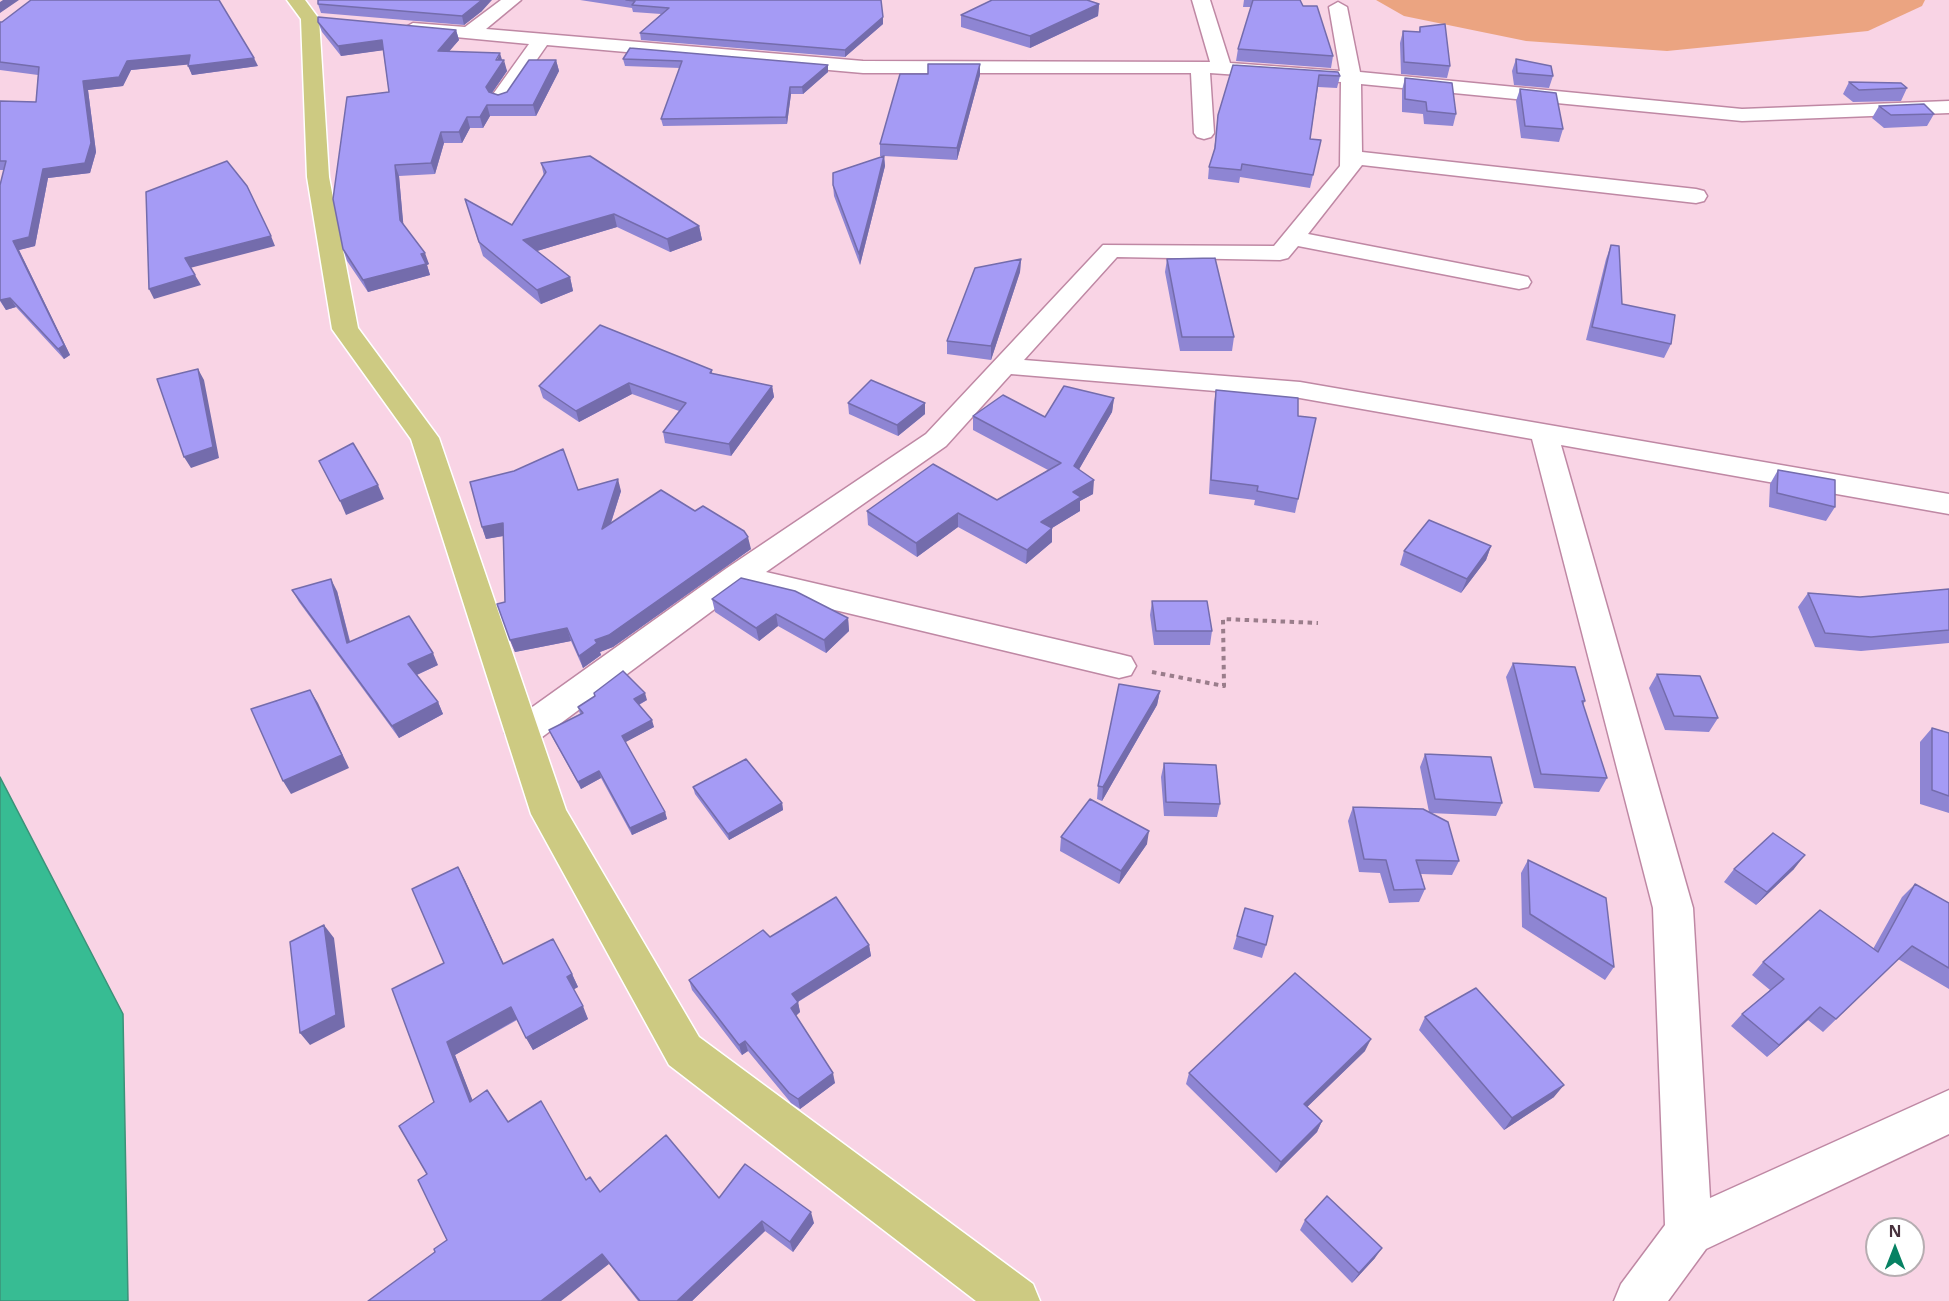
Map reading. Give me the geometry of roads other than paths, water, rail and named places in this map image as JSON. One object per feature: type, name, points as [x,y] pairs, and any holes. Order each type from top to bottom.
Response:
[{"type":"main road","points":[[313,14],[318,177],[345,329],[425,438],[549,814],[684,1051],[1016,1301]]},
{"type":"street","points":[[469,33],[512,0]]},
{"type":"street","points":[[1201,0],[1222,69]]},
{"type":"street","points":[[522,733],[738,576],[936,440],[1111,250],[1280,253],[1351,167],[1351,77],[1338,7]]},
{"type":"street","points":[[390,26],[863,67],[1200,67],[1351,77],[1742,115],[1949,107]]},
{"type":"street","points":[[501,97],[543,39]]},
{"type":"street","points":[[1200,67],[1204,133]]},
{"type":"street","points":[[1351,157],[1696,196]]},
{"type":"street","points":[[1293,238],[1519,282]]},
{"type":"street","points":[[1005,366],[1300,390],[1949,504]]},
{"type":"street","points":[[1544,433],[1673,908],[1689,1232]]},
{"type":"street","points":[[738,576],[1119,666]]},
{"type":"street","points":[[1638,1301],[1689,1232],[1949,1111]]}]
